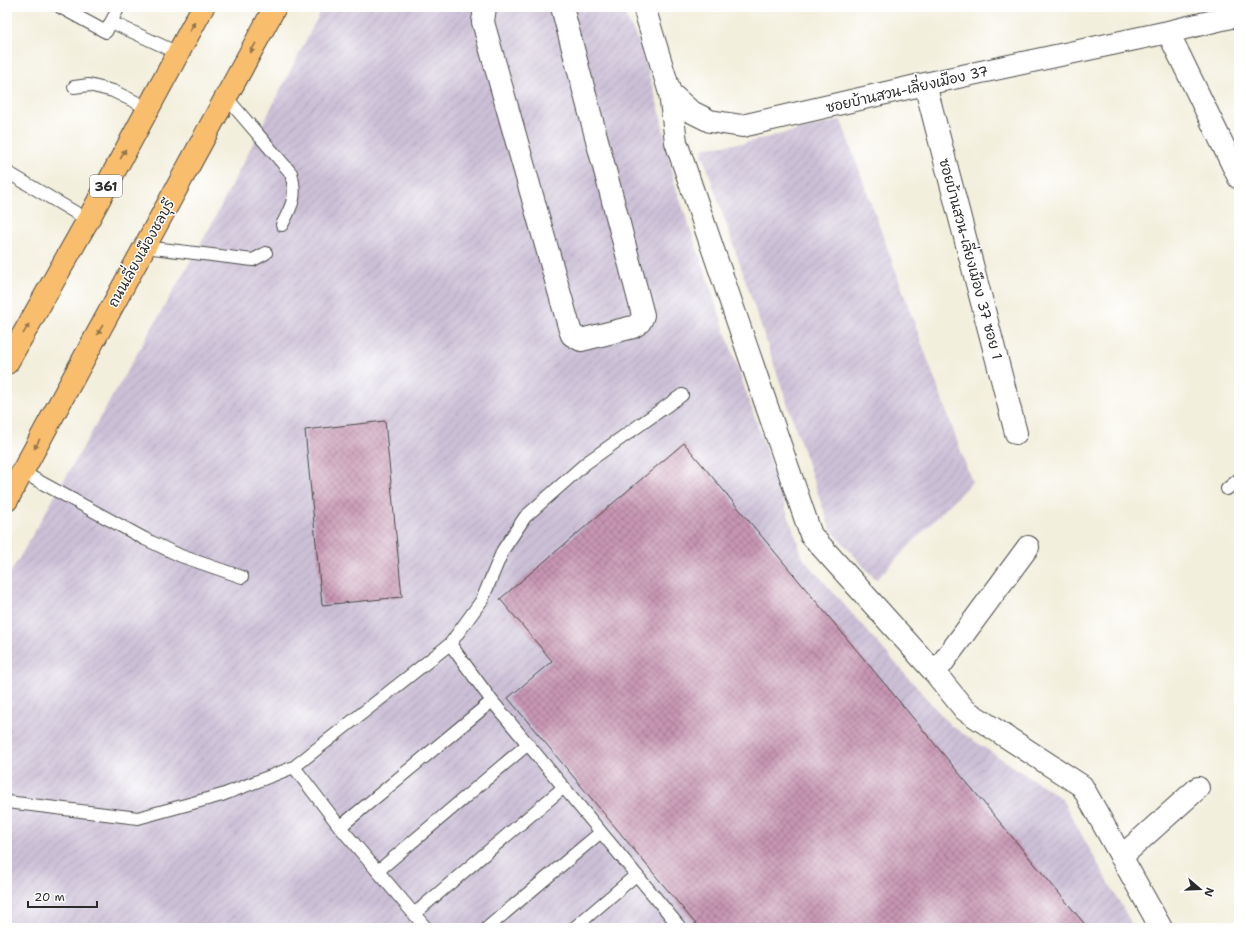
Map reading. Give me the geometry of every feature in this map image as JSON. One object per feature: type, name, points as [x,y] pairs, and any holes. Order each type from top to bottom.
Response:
[{"type":"highway","name":"361","points":[[7,363],[88,220],[203,7]]},
{"type":"highway","name":"ถนนเลี่ยงเมืองชลบุรี","points":[[7,500],[276,7]]},
{"type":"street","points":[[485,7],[483,22],[567,322],[572,335],[581,340],[638,325],[643,315],[562,7]]},
{"type":"street","points":[[644,7],[670,93],[676,142],[811,536],[935,673],[965,710],[1082,786],[1161,928]]},
{"type":"street","name":"ซอยบ้านสวน-เลี่ยงเมือง 37","points":[[670,93],[690,111],[710,121],[742,126],[1239,15]]},
{"type":"street","points":[[1168,32],[1239,178]]},
{"type":"street","name":"ซอยบ้านสวน-เลี่ยงเมือง 37 ซอย 1","points":[[926,84],[1016,433]]},
{"type":"street","points":[[935,673],[1028,547]]},
{"type":"street","points":[[1121,857],[1198,788]]},
{"type":"lane","points":[[60,7],[106,32],[119,7]]},
{"type":"lane","points":[[111,22],[178,53]]},
{"type":"lane","points":[[74,87],[89,85],[113,91],[148,108]]},
{"type":"lane","points":[[226,97],[291,173],[295,187],[292,206],[282,225]]},
{"type":"lane","points":[[7,172],[88,220]]},
{"type":"lane","points":[[145,247],[253,260],[266,254]]},
{"type":"lane","points":[[7,802],[138,818],[222,795],[294,767],[450,644],[482,600],[503,550],[525,517],[586,463],[682,395]]},
{"type":"lane","points":[[22,472],[181,556],[242,577]]},
{"type":"lane","points":[[1227,489],[1239,480]]},
{"type":"lane","points":[[450,644],[492,701],[679,926],[676,928]]},
{"type":"lane","points":[[340,827],[492,701]]},
{"type":"lane","points":[[378,871],[528,744]]},
{"type":"lane","points":[[294,767],[340,827],[426,928]]},
{"type":"lane","points":[[414,914],[564,787]]},
{"type":"lane","points":[[487,928],[601,832]]},
{"type":"lane","points":[[574,928],[636,875]]},
{"type":"shaded area","points":[[323,7],[621,7],[641,47],[660,113],[674,182],[803,558],[950,725],[1061,798],[1134,928],[7,928],[7,579],[209,229]]},
{"type":"shaded area","points":[[841,120],[972,482],[876,580],[830,529],[702,153],[705,147],[744,143]]},
{"type":"building","points":[[385,421],[402,597],[322,605],[305,430]]},
{"type":"building","points":[[684,443],[1088,928],[699,928],[508,698],[552,661],[500,599]]}]
